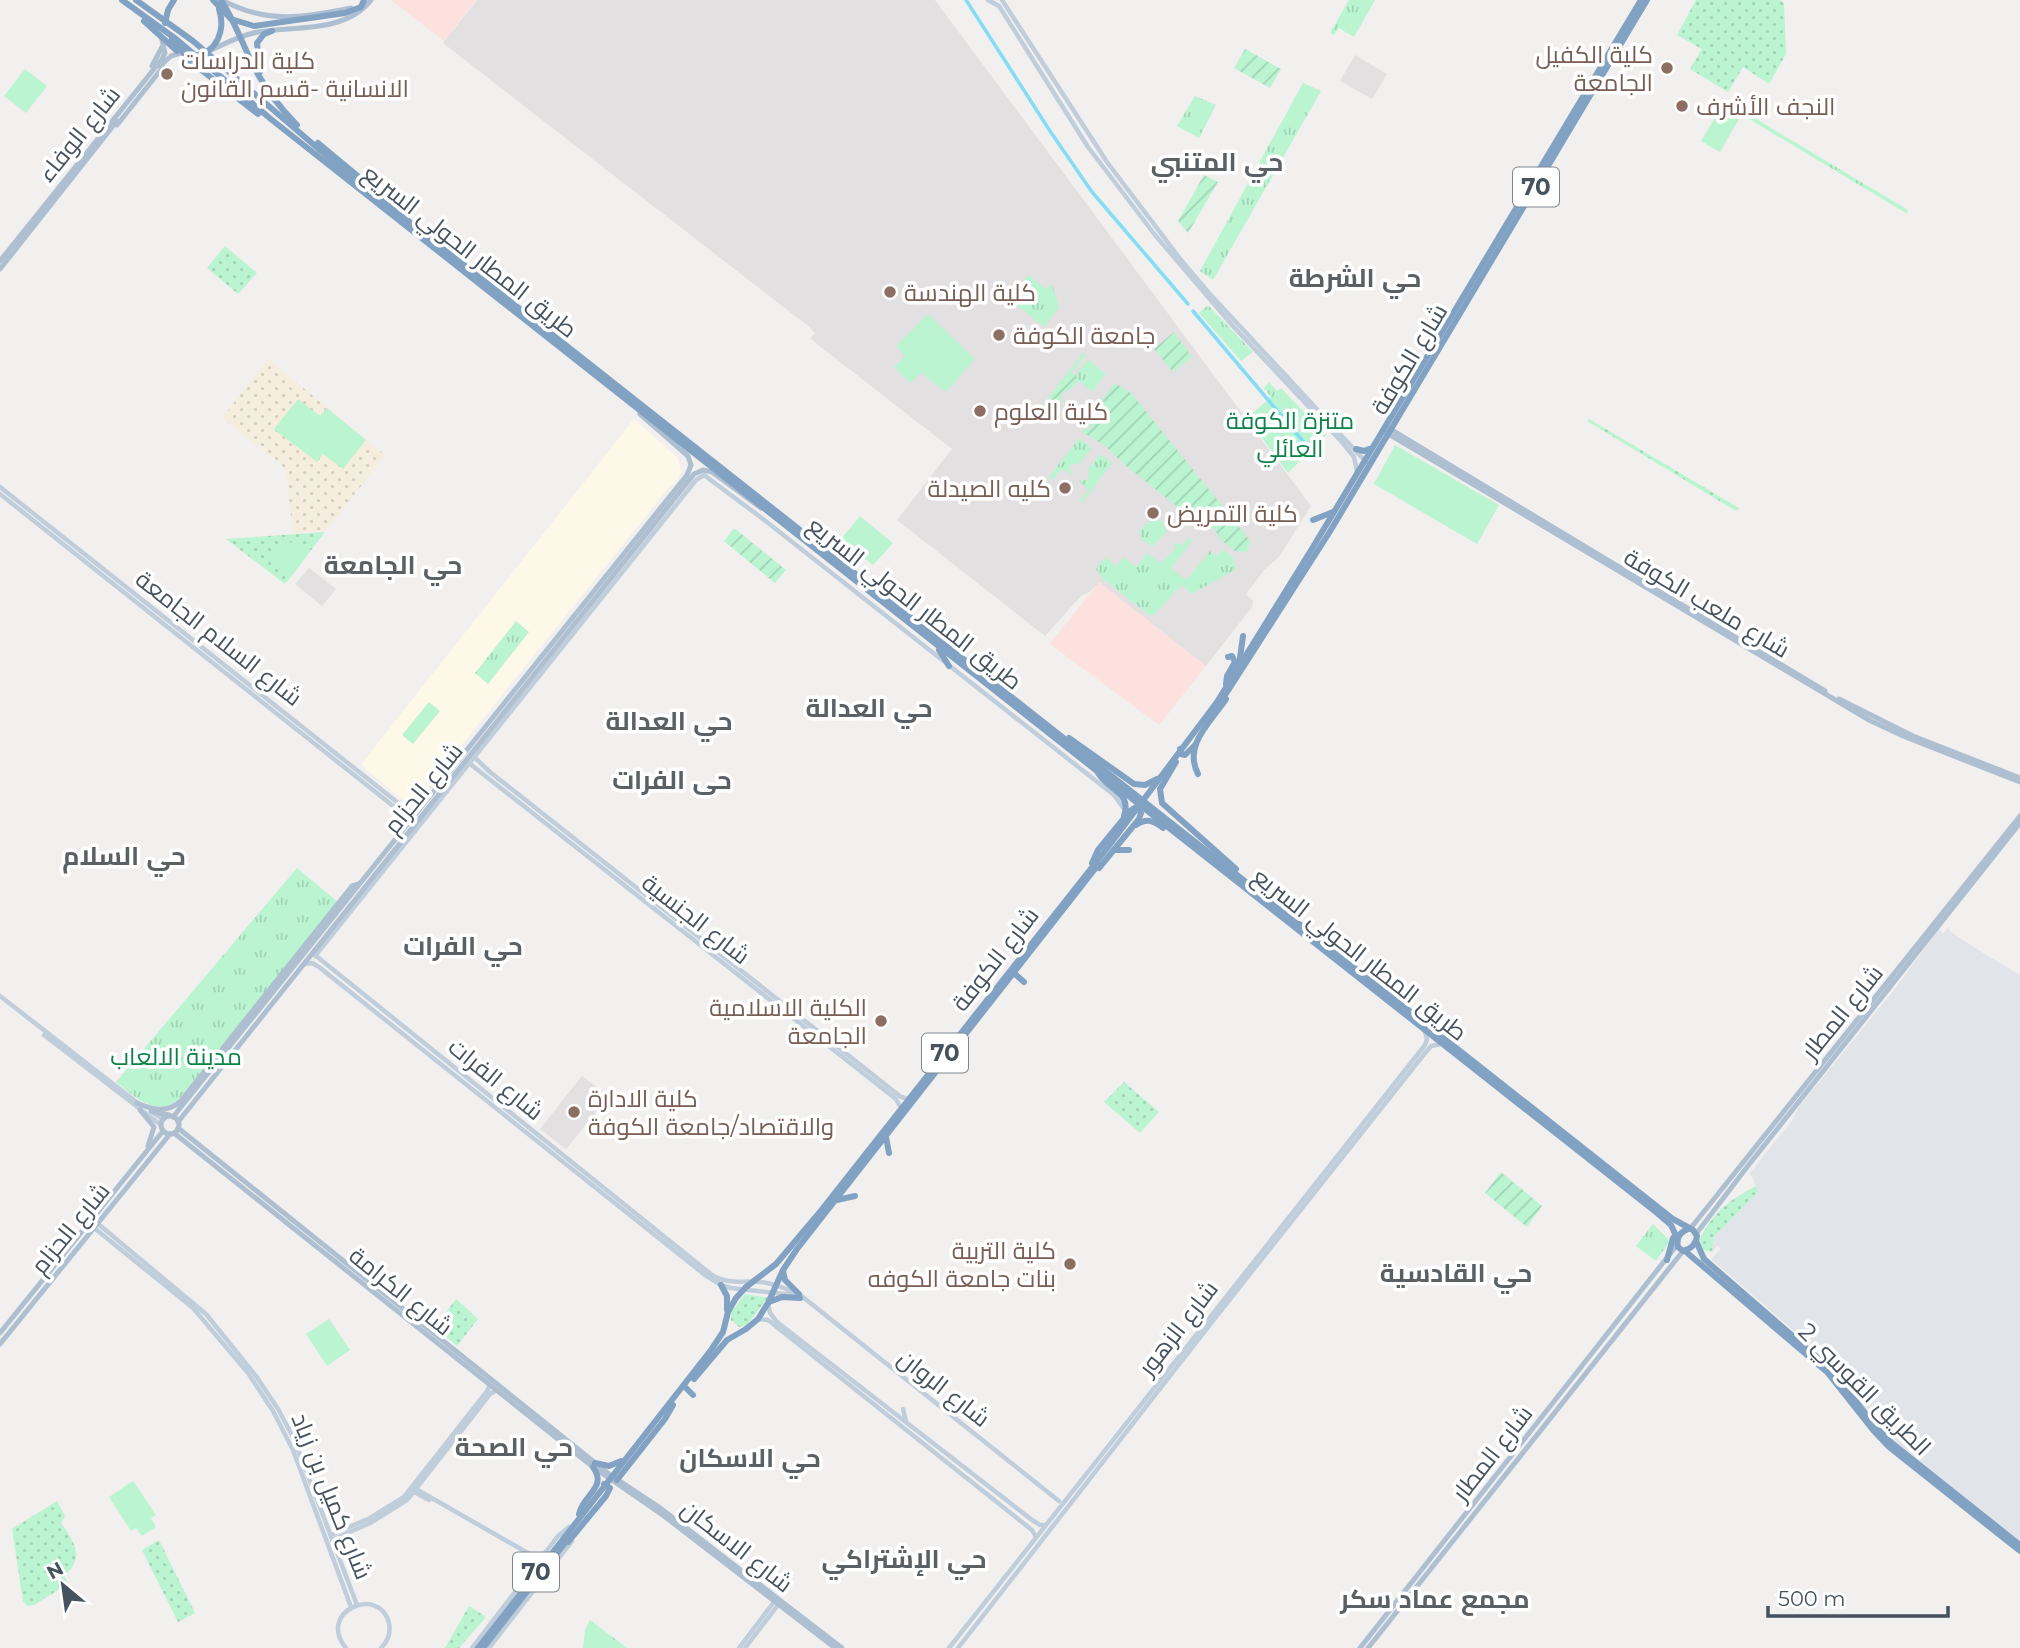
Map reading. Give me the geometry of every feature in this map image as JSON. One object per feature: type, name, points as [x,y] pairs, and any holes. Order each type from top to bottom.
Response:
[{"type":"highway","name":"طريق المطار الحولي السريع","points":[[136,0],[193,41],[428,239],[1245,881],[1279,911]]},
{"type":"highway","points":[[174,0],[167,10],[165,23],[180,51],[226,91],[312,151]]},
{"type":"highway","points":[[218,1],[231,19],[254,26],[345,13],[360,7],[363,0]]},
{"type":"highway","name":"شارع الكوفة","points":[[1326,537],[1334,511],[1361,476],[1365,458],[1388,431],[1644,0]]},
{"type":"highway","name":"طريق المطار الحولي السريع","points":[[120,1],[155,24],[187,53],[312,151],[336,175],[428,239]]},
{"type":"highway","points":[[120,1],[187,53],[200,56],[209,51],[218,40],[223,27],[218,1]]},
{"type":"highway","points":[[218,1],[236,23],[251,62],[293,121],[369,183],[385,202]]},
{"type":"highway","points":[[263,81],[259,70],[257,43],[264,34],[272,31]]},
{"type":"highway","name":"شارع الكوفة","points":[[1195,734],[1326,537],[1478,271],[1555,150]]},
{"type":"highway","name":"طريق المطار الحولي السريع","points":[[437,246],[510,313],[872,590],[934,642],[1559,1133],[1671,1225],[1677,1242]]},
{"type":"highway","points":[[1478,271],[1475,279],[1480,279]]},
{"type":"highway","points":[[1469,287],[1472,287],[1469,297]]},
{"type":"highway","points":[[1351,447],[1364,451],[1371,448]]},
{"type":"highway","points":[[1313,520],[1334,511]]},
{"type":"highway","name":"شارع الكوفة","points":[[1224,693],[1317,551]]},
{"type":"highway","points":[[1238,668],[1242,636]]},
{"type":"highway","points":[[934,642],[948,666]]},
{"type":"highway","points":[[1224,693],[1177,751],[1185,755],[1195,745],[1225,700],[1226,678],[1236,662],[1233,656],[1228,657]]},
{"type":"highway","points":[[1058,734],[1071,739],[1139,786],[1155,781],[1176,761]]},
{"type":"highway","name":"70","points":[[1127,818],[1176,761],[1177,751],[1195,734]]},
{"type":"highway","name":"70","points":[[1127,818],[1176,761],[1195,734]]},
{"type":"highway","points":[[1195,745],[1193,760],[1198,774]]},
{"type":"highway","points":[[1176,761],[1160,789],[1161,801],[1233,866],[1245,881]]},
{"type":"highway","points":[[1095,769],[1102,780],[1125,799],[1127,818]]},
{"type":"highway","points":[[1089,874],[1131,829],[1141,815],[1140,809],[1133,808],[1127,818]]},
{"type":"highway","name":"شارع الكوفة","points":[[754,1281],[779,1261],[901,1109],[1015,974],[1127,818]]},
{"type":"highway","points":[[1131,829],[1144,820],[1150,820],[1180,836]]},
{"type":"highway","points":[[1114,850],[1129,850]]},
{"type":"highway","name":"شارع الكوفة","points":[[775,1289],[783,1270],[886,1137],[911,1099],[1052,913],[1089,874]]},
{"type":"highway","name":"طريق المطار الحولي السريع","points":[[1289,919],[1482,1076],[1549,1125]]},
{"type":"highway","points":[[1015,974],[1024,982]]},
{"type":"highway","points":[[1482,1076],[1483,1086]]},
{"type":"highway","name":"طريق المطار الحولي السريع","points":[[1559,1133],[1693,1233]]},
{"type":"highway","points":[[886,1137],[889,1153]]},
{"type":"highway","points":[[837,1200],[855,1196]]},
{"type":"highway","points":[[1629,1202],[1640,1201]]},
{"type":"highway","points":[[1657,1213],[1672,1234],[1672,1246],[1667,1260]]},
{"type":"highway","points":[[1677,1242],[1683,1231],[1693,1233],[1684,1251]]},
{"type":"highway","name":"الطريق القوسي 2","points":[[1693,1233],[1704,1259],[1839,1377],[1876,1427],[1892,1443],[2020,1552]]},
{"type":"highway","name":"الطريق القوسي 2","points":[[1677,1242],[1684,1251],[1827,1372],[1872,1430],[1889,1447],[2020,1545]]},
{"type":"highway","points":[[783,1270],[785,1280],[799,1296]]},
{"type":"highway","name":"70","points":[[478,1648],[672,1404],[718,1340],[741,1290],[754,1281]]},
{"type":"highway","points":[[720,1285],[728,1302],[727,1317],[733,1328],[743,1331]]},
{"type":"highway","name":"70","points":[[672,1404],[723,1343],[758,1319],[775,1289]]},
{"type":"highway","points":[[769,1303],[782,1297],[799,1296]]},
{"type":"highway","points":[[686,1388],[694,1395]]},
{"type":"highway","points":[[618,1479],[617,1468],[627,1461]]},
{"type":"highway","points":[[618,1479],[627,1461]]},
{"type":"highway","points":[[579,1514],[598,1483],[594,1465],[609,1466],[627,1461],[642,1461]]},
{"type":"highway","points":[[601,1486],[609,1486],[606,1496],[577,1533],[561,1544],[569,1527],[601,1486]]},
{"type":"highway","name":"70","points":[[483,1648],[561,1544]]},
{"type":"highway","points":[[531,1587],[531,1595]]},
{"type":"highway","points":[[486,1629],[495,1626]]},
{"type":"highway","points":[[491,1646],[494,1634]]},
{"type":"main road","points":[[218,1],[285,23],[349,19],[371,0]]},
{"type":"main road","points":[[989,0],[999,6],[1103,162],[1182,269],[1351,447],[1365,458]]},
{"type":"main road","points":[[1002,0],[1103,162]]},
{"type":"main road","points":[[105,129],[161,51],[165,23]]},
{"type":"main road","points":[[209,51],[248,34],[272,31],[285,23]]},
{"type":"main road","points":[[155,24],[168,55],[187,53]]},
{"type":"main road","points":[[90,156],[167,62],[187,53]]},
{"type":"main road","name":"شارع الوفاء","points":[[0,261],[47,197],[168,55]]},
{"type":"main road","name":"شارع الوفاء","points":[[0,270],[24,243],[168,55]]},
{"type":"main road","points":[[0,270],[7,268]]},
{"type":"main road","name":"شارع الحزام","points":[[323,936],[352,907],[385,866],[409,831],[417,812],[540,667],[673,488],[687,475],[691,460],[685,451],[645,419],[634,406]]},
{"type":"main road","name":"شارع ملعب الكوفة","points":[[1388,431],[1863,713],[2018,779]]},
{"type":"main road","points":[[1351,447],[1361,476]]},
{"type":"main road","name":"شارع الحزام","points":[[597,591],[618,573],[694,474],[703,470],[712,472],[755,506],[773,515]]},
{"type":"main road","points":[[663,517],[696,480],[704,475],[708,476],[1114,795],[1121,803],[1127,818]]},
{"type":"main road","name":"شارع السلام الجامعة","points":[[0,487],[18,498],[70,546],[196,646]]},
{"type":"main road","name":"شارع السلام الجامعة","points":[[0,494],[63,540]]},
{"type":"main road","points":[[2,505],[7,499]]},
{"type":"main road","name":"شارع السلام الجامعة","points":[[70,546],[121,579],[203,652],[285,716],[327,744],[398,807],[406,818],[409,831]]},
{"type":"main road","points":[[470,759],[553,659],[618,573]]},
{"type":"main road","name":"شارع الحزام","points":[[510,701],[566,621],[591,599]]},
{"type":"main road","name":"شارع السلام الجامعة","points":[[203,652],[246,679],[285,716]]},
{"type":"main road","points":[[540,667],[553,659]]},
{"type":"main road","name":"شارع الحزام","points":[[176,1125],[190,1097],[217,1060],[283,993],[359,883],[456,778],[503,709]]},
{"type":"main road","name":"شارع السلام الجامعة","points":[[293,720],[398,807],[417,812]]},
{"type":"main road","name":"شارع الجنسية","points":[[470,759],[871,1077],[898,1097],[911,1099]]},
{"type":"main road","name":"شارع المطار","points":[[1693,1233],[2020,816]]},
{"type":"main road","name":"شارع المطار","points":[[1991,855],[2020,823]]},
{"type":"main road","points":[[137,1103],[148,1108],[172,1108],[180,1102],[217,1060],[352,886],[359,883]]},
{"type":"main road","points":[[303,964],[310,962],[320,965],[316,948],[352,907]]},
{"type":"main road","name":"شارع الحزام","points":[[260,1015],[279,982],[316,948]]},
{"type":"main road","name":"شارع الفرات","points":[[320,965],[333,981],[403,1037],[429,1052]]},
{"type":"main road","name":"شارع الفرات","points":[[320,965],[641,1221]]},
{"type":"main road","points":[[0,998],[140,1110],[162,1125],[181,1125],[183,1136],[170,1138],[162,1143]]},
{"type":"main road","name":"شارع الحزام","points":[[43,1285],[155,1156],[176,1125],[231,1059],[253,1022]]},
{"type":"main road","name":"شارع الزهور","points":[[1405,1074],[1410,1060],[1427,1041],[1423,1028]]},
{"type":"main road","name":"شارع الزهور","points":[[949,1648],[1072,1489],[1121,1434],[1216,1313],[1255,1272],[1313,1191],[1405,1074],[1431,1046],[1443,1045]]},
{"type":"main road","points":[[66,1050],[151,1111],[170,1114],[190,1097]]},
{"type":"main road","name":"شارع الفرات","points":[[437,1058],[453,1077],[528,1137],[717,1278],[740,1282],[754,1281],[775,1289]]},
{"type":"main road","name":"شارع الزهور","points":[[1321,1181],[1369,1112],[1398,1083]]},
{"type":"main road","name":"شارع الجنسية","points":[[898,1097],[901,1109]]},
{"type":"main road","points":[[140,1110],[154,1127],[145,1152]]},
{"type":"main road","points":[[151,1111],[162,1125]]},
{"type":"main road","name":"شارع الحزام","points":[[0,1344],[145,1152],[162,1125]]},
{"type":"main road","name":"شارع الكرامة","points":[[162,1125],[176,1125],[183,1136],[608,1476]]},
{"type":"main road","points":[[115,1200],[121,1190],[116,1189]]},
{"type":"main road","name":"شارع الزهور","points":[[1222,1306],[1282,1222],[1313,1191]]},
{"type":"main road","name":"شارع كميل بن زياد","points":[[95,1225],[194,1306],[256,1376],[288,1433],[331,1537],[335,1555]]},
{"type":"main road","name":"شارع الفرات","points":[[649,1227],[720,1285],[741,1290],[775,1289]]},
{"type":"main road","name":"شارع المطار","points":[[1562,1397],[1667,1260],[1677,1242]]},
{"type":"main road","name":"شارع المطار","points":[[1459,1528],[1555,1405],[1684,1251]]},
{"type":"main road","points":[[740,1282],[741,1290]]},
{"type":"main road","name":"شارع الروان","points":[[775,1289],[808,1301],[1059,1501]]},
{"type":"main road","name":"شارع الحزام","points":[[0,1333],[36,1294]]},
{"type":"main road","points":[[769,1303],[769,1313],[774,1319],[830,1366],[1038,1524],[1046,1524]]},
{"type":"main road","points":[[758,1319],[768,1320],[906,1422],[1032,1530],[1036,1537]]},
{"type":"main road","name":"شارع الكرامة","points":[[431,1334],[489,1384],[556,1434]]},
{"type":"main road","points":[[331,1537],[394,1509],[415,1490],[488,1390],[489,1384]]},
{"type":"main road","points":[[370,1521],[404,1497],[490,1394],[497,1390]]},
{"type":"main road","name":"شارع المطار","points":[[1360,1648],[1514,1462],[1549,1418],[1555,1405]]},
{"type":"main road","points":[[889,1409],[902,1409],[906,1422]]},
{"type":"main road","points":[[1549,1418],[1550,1426]]},
{"type":"main road","name":"شارع كميل بن زياد","points":[[288,1433],[354,1606]]},
{"type":"main road","name":"شارع الزهور","points":[[958,1648],[1023,1570],[1098,1472],[1116,1440]]},
{"type":"main road","points":[[1514,1462],[1522,1462]]},
{"type":"main road","name":"شارع الاسكان","points":[[608,1476],[641,1492],[657,1509]]},
{"type":"main road","name":"شارع الاسكان","points":[[618,1479],[621,1491],[657,1509],[720,1552],[820,1629],[839,1647]]},
{"type":"main road","points":[[415,1490],[539,1561]]},
{"type":"main road","points":[[1019,1519],[1023,1513]]},
{"type":"main road","name":"شارع الاسكان","points":[[665,1514],[680,1531],[839,1647]]},
{"type":"main road","points":[[472,1648],[539,1561],[569,1527]]},
{"type":"main road","points":[[491,1646],[577,1533]]},
{"type":"main road","name":"شارع المطار","points":[[1368,1648],[1412,1596],[1453,1535]]},
{"type":"main road","points":[[727,1571],[735,1571]]},
{"type":"main road","points":[[1003,1579],[1005,1584],[1009,1584]]},
{"type":"main road","points":[[753,1586],[757,1595]]},
{"type":"main road","points":[[996,1589],[1000,1589],[1001,1594]]},
{"type":"main road","points":[[742,1648],[776,1603]]},
{"type":"main road","points":[[346,1648],[340,1640],[338,1628],[342,1616],[354,1606],[363,1604],[377,1607],[387,1617],[390,1630],[381,1648]]},
{"type":"shaded area","points":[[391,0],[476,0],[444,41]]},
{"type":"shaded area","name":"جامعة الكوفة","points":[[477,0],[935,0],[1311,506],[1279,557],[1264,570],[1246,594],[1253,601],[1252,607],[1206,666],[1099,583],[1082,595],[1045,636],[897,520],[952,449],[817,344],[810,338],[815,333],[808,326],[443,43]]},
{"type":"shaded area","points":[[1355,55],[1387,74],[1372,99],[1340,81]]},
{"type":"shaded area","points":[[634,419],[678,458],[681,472],[675,484],[669,487],[412,807],[363,767],[362,763]]},
{"type":"shaded area","points":[[309,568],[336,589],[322,606],[295,584]]},
{"type":"shaded area","points":[[1099,582],[1206,666],[1159,725],[1050,644]]},
{"type":"shaded area","points":[[1948,927],[1951,932],[2020,975],[2020,1541],[1889,1436],[1830,1362],[1711,1259],[1721,1249],[1717,1246],[1712,1252],[1714,1237],[1758,1192],[1749,1174],[1939,929],[1943,934]]},
{"type":"shaded area","name":"كلية الادارة والاقتصاد/جامعة الكوفة","points":[[582,1076],[609,1096],[566,1149],[540,1129]]},
{"type":"green space","points":[[1349,0],[1375,0],[1354,37],[1339,28],[1334,35],[1330,33]]},
{"type":"green space","points":[[1696,0],[1780,0],[1784,3],[1786,54],[1769,84],[1743,67],[1728,92],[1690,69],[1702,49],[1677,35]]},
{"type":"green space","points":[[1245,49],[1281,69],[1270,88],[1234,68]]},
{"type":"green space","points":[[25,69],[47,86],[26,113],[4,96]]},
{"type":"green space","points":[[1303,83],[1321,91],[1213,280],[1200,271]]},
{"type":"green space","points":[[1195,96],[1216,105],[1199,138],[1177,126]]},
{"type":"green space","points":[[1721,108],[1739,119],[1720,152],[1701,141]]},
{"type":"green space","points":[[1751,116],[1908,210],[1906,213],[1749,119]]},
{"type":"green space","points":[[1204,175],[1218,182],[1188,233],[1178,221]]},
{"type":"green space","points":[[225,246],[257,273],[238,294],[207,268]]},
{"type":"green space","points":[[1028,275],[1046,289],[1052,284],[1059,307],[1044,327],[1009,299]]},
{"type":"green space","points":[[1208,305],[1253,352],[1241,361],[1199,313]]},
{"type":"green space","points":[[928,314],[975,359],[946,392],[921,373],[910,383],[894,367],[905,356],[896,346]]},
{"type":"green space","points":[[1174,332],[1192,357],[1173,372],[1154,349]]},
{"type":"green space","points":[[1083,353],[1086,355],[1072,372],[1078,381],[1062,393],[1061,403],[1053,413],[1042,406]]},
{"type":"green space","points":[[1088,359],[1106,374],[1092,392],[1074,377]]},
{"type":"green space","name":"متنزة الكوفة العائلي","points":[[1269,382],[1277,391],[1281,388],[1326,435],[1288,473],[1247,418],[1271,397],[1264,388]]},
{"type":"green space","points":[[1115,383],[1132,394],[1236,523],[1250,541],[1247,552],[1235,551],[1220,539],[1214,528],[1204,528],[1104,445],[1082,432],[1084,428],[1091,429],[1089,425],[1098,420],[1098,405]]},
{"type":"green space","points":[[298,399],[320,416],[327,408],[366,440],[343,469],[323,454],[317,462],[274,429]]},
{"type":"green space","points":[[1589,419],[1739,508],[1736,511],[1587,421]]},
{"type":"green space","points":[[1079,438],[1092,448],[1080,463],[1070,465],[1071,475],[1062,469],[1052,480],[1049,477]]},
{"type":"green space","points":[[1395,445],[1499,505],[1477,544],[1374,484]]},
{"type":"green space","points":[[1100,454],[1112,463],[1082,503],[1080,501],[1089,490],[1079,481],[1089,479],[1088,469]]},
{"type":"green space","points":[[1152,513],[1157,516],[1157,520],[1164,523],[1166,532],[1150,549],[1152,546],[1140,538],[1142,535],[1139,533],[1145,524],[1150,523],[1148,518]]},
{"type":"green space","points":[[860,516],[893,543],[873,565],[841,539]]},
{"type":"green space","points":[[734,528],[786,570],[775,583],[724,541]]},
{"type":"green space","points":[[325,532],[285,584],[226,539]]},
{"type":"green space","points":[[1188,538],[1192,541],[1171,568],[1185,579],[1210,551],[1217,556],[1223,549],[1233,558],[1236,569],[1192,594],[1181,585],[1154,615],[1149,615],[1102,578],[1096,569],[1105,557],[1116,566],[1124,557],[1136,567],[1147,553],[1161,563],[1176,548],[1174,545],[1177,542],[1182,546]]},
{"type":"green space","points":[[285,539],[309,553],[291,577],[268,560]]},
{"type":"green space","points":[[516,621],[529,632],[488,684],[475,673]]},
{"type":"green space","points":[[429,702],[440,711],[413,744],[402,735]]},
{"type":"green space","name":"مدينة الالعاب","points":[[297,868],[338,902],[175,1104],[150,1105],[116,1082]]},
{"type":"green space","points":[[1124,1082],[1159,1112],[1140,1133],[1104,1102]]},
{"type":"green space","points":[[1501,1172],[1542,1206],[1527,1227],[1485,1193]]},
{"type":"green space","points":[[1756,1186],[1758,1192],[1714,1237],[1712,1252],[1703,1250],[1699,1241],[1716,1215],[1730,1202]]},
{"type":"green space","points":[[1653,1224],[1670,1241],[1656,1261],[1636,1246]]},
{"type":"green space","points":[[745,1294],[768,1298],[746,1326],[739,1327],[731,1320],[731,1313]]},
{"type":"green space","points":[[456,1299],[478,1319],[457,1346],[435,1327]]},
{"type":"green space","points":[[329,1319],[350,1350],[327,1366],[306,1334]]},
{"type":"green space","points":[[133,1481],[156,1515],[151,1518],[156,1527],[142,1536],[136,1528],[131,1531],[109,1497]]},
{"type":"green space","points":[[57,1501],[65,1516],[61,1523],[76,1550],[75,1562],[64,1576],[68,1584],[34,1605],[27,1606],[23,1601],[12,1529]]},
{"type":"green space","points":[[159,1540],[195,1613],[178,1622],[142,1550]]},
{"type":"green space","points":[[469,1606],[486,1617],[459,1648],[445,1648]]},
{"type":"green space","points":[[590,1620],[627,1648],[583,1648],[585,1630]]},
{"type":"sand","points":[[268,359],[385,455],[326,531],[293,533],[286,470],[222,418]]},
{"type":"waterway","points":[[966,0],[1092,192],[1188,304]]},
{"type":"waterway","points":[[1193,311],[1307,446]]},
{"type":"place","name":"كلية الكفيل الجامعة","points":[[1667,68]]},
{"type":"place","name":"كلية الدراسات الانسانية -قسم القانون","points":[[167,74]]},
{"type":"place","name":"النجف الأشرف","points":[[1682,106]]},
{"type":"place","name":"كلية الهندسة","points":[[890,292]]},
{"type":"place","name":"جامعة الكوفة","points":[[999,335]]},
{"type":"place","name":"كلية العلوم","points":[[980,411]]},
{"type":"place","name":"كليه الصيدلة","points":[[1065,488]]},
{"type":"place","name":"كلية التمريض","points":[[1153,513]]},
{"type":"place","name":"الكلية الاسلامية الجامعة","points":[[881,1021]]},
{"type":"place","name":"كلية الادارة والاقتصاد/جامعة الكوفة","points":[[574,1112]]},
{"type":"place","name":"كلية التربية بنات جامعة الكوفه","points":[[1070,1264]]},
{"type":"district","name":"حي المتنبي","points":[[1217,162]]},
{"type":"district","name":"حي الشرطة","points":[[1355,278]]},
{"type":"district","name":"حي الجامعة","points":[[393,565]]},
{"type":"district","name":"حي العدالة","points":[[869,708]]},
{"type":"district","name":"حي العدالة","points":[[669,721]]},
{"type":"district","name":"حی الفرات","points":[[672,780]]},
{"type":"district","name":"حي السلام","points":[[124,856]]},
{"type":"district","name":"حي الفرات","points":[[463,946]]},
{"type":"district","name":"حي القادسية","points":[[1456,1273]]},
{"type":"district","name":"حي الصحة","points":[[514,1447]]},
{"type":"district","name":"حي الاسكان","points":[[750,1458]]},
{"type":"district","name":"حي الإشتراكي","points":[[904,1559]]},
{"type":"district","name":"مجمع عماد سكر","points":[[1435,1599]]}]
